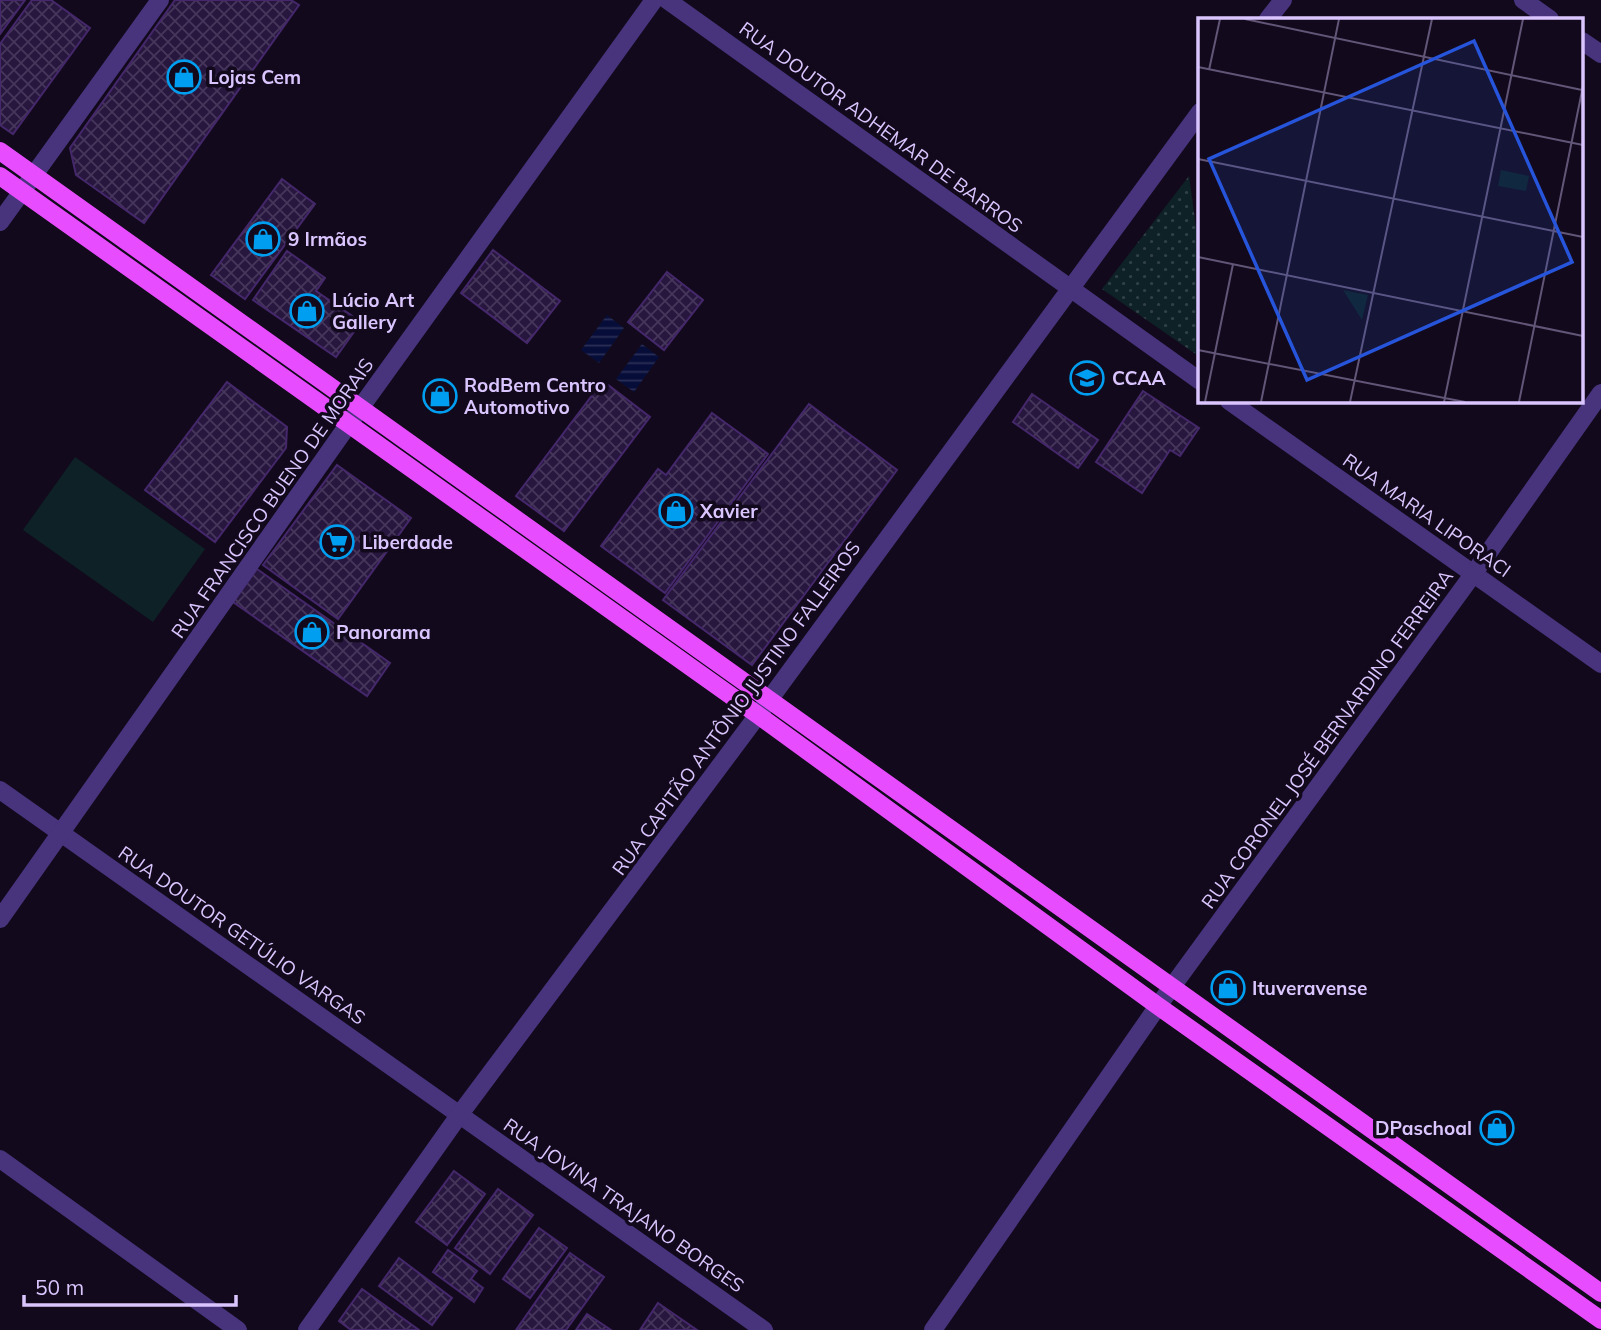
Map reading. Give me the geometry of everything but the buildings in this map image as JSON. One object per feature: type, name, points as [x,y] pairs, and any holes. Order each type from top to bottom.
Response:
[{"type":"main road","points":[[0,151],[1601,1293]]},
{"type":"main road","points":[[0,176],[758,715],[1158,1006],[1601,1320]]},
{"type":"street","points":[[0,222],[160,0]]},
{"type":"street","name":"RUA FRANCISCO BUENO DE MORAIS","points":[[0,919],[360,407],[654,0]]},
{"type":"street","name":"RUA DOUTOR ADHEMAR DE BARROS","points":[[667,0],[1070,289]]},
{"type":"street","points":[[1269,18],[1283,0]]},
{"type":"street","points":[[1522,0],[1549,18]]},
{"type":"street","points":[[1584,42],[1601,54]]},
{"type":"street","name":"RUA CAPITÃO ANTÔNIO JUSTINO FALLEIROS","points":[[307,1330],[460,1114],[758,715],[1198,115]]},
{"type":"street","points":[[1070,289],[1198,379]]},
{"type":"street","name":"RUA CORONEL JOSÉ BERNARDINO FERREIRA","points":[[933,1330],[1158,1006],[1474,573],[1601,393]]},
{"type":"street","name":"RUA MARIA LIPORACI","points":[[1230,402],[1601,664]]},
{"type":"street","name":"RUA DOUTOR GETÚLIO VARGAS","points":[[0,790],[460,1114]]},
{"type":"street","name":"RUA JOVINA TRAJANO BORGES","points":[[460,1114],[764,1330]]},
{"type":"street","points":[[0,1159],[238,1330]]},
{"type":"green space","points":[[1189,176],[1198,242],[1198,356],[1102,289]]},
{"type":"green space","points":[[75,457],[205,549],[153,622],[23,530]]},
{"type":"shaded area","points":[[607,315],[624,328],[599,363],[581,350]]},
{"type":"shaded area","points":[[642,344],[659,357],[634,392],[616,379]]},
{"type":"place","name":"Lojas Cem","points":[[184,77]]},
{"type":"place","name":"9 Irmãos","points":[[263,239]]},
{"type":"place","name":"Lúcio Art Gallery","points":[[307,311]]},
{"type":"place","name":"CCAA","points":[[1087,378]]},
{"type":"place","name":"RodBem Centro Automotivo","points":[[440,396]]},
{"type":"place","name":"Xavier","points":[[676,511]]},
{"type":"place","name":"Liberdade","points":[[337,542]]},
{"type":"place","name":"Panorama","points":[[312,632]]},
{"type":"place","name":"Ituveravense","points":[[1228,988]]},
{"type":"place","name":"DPaschoal","points":[[1497,1128]]}]
